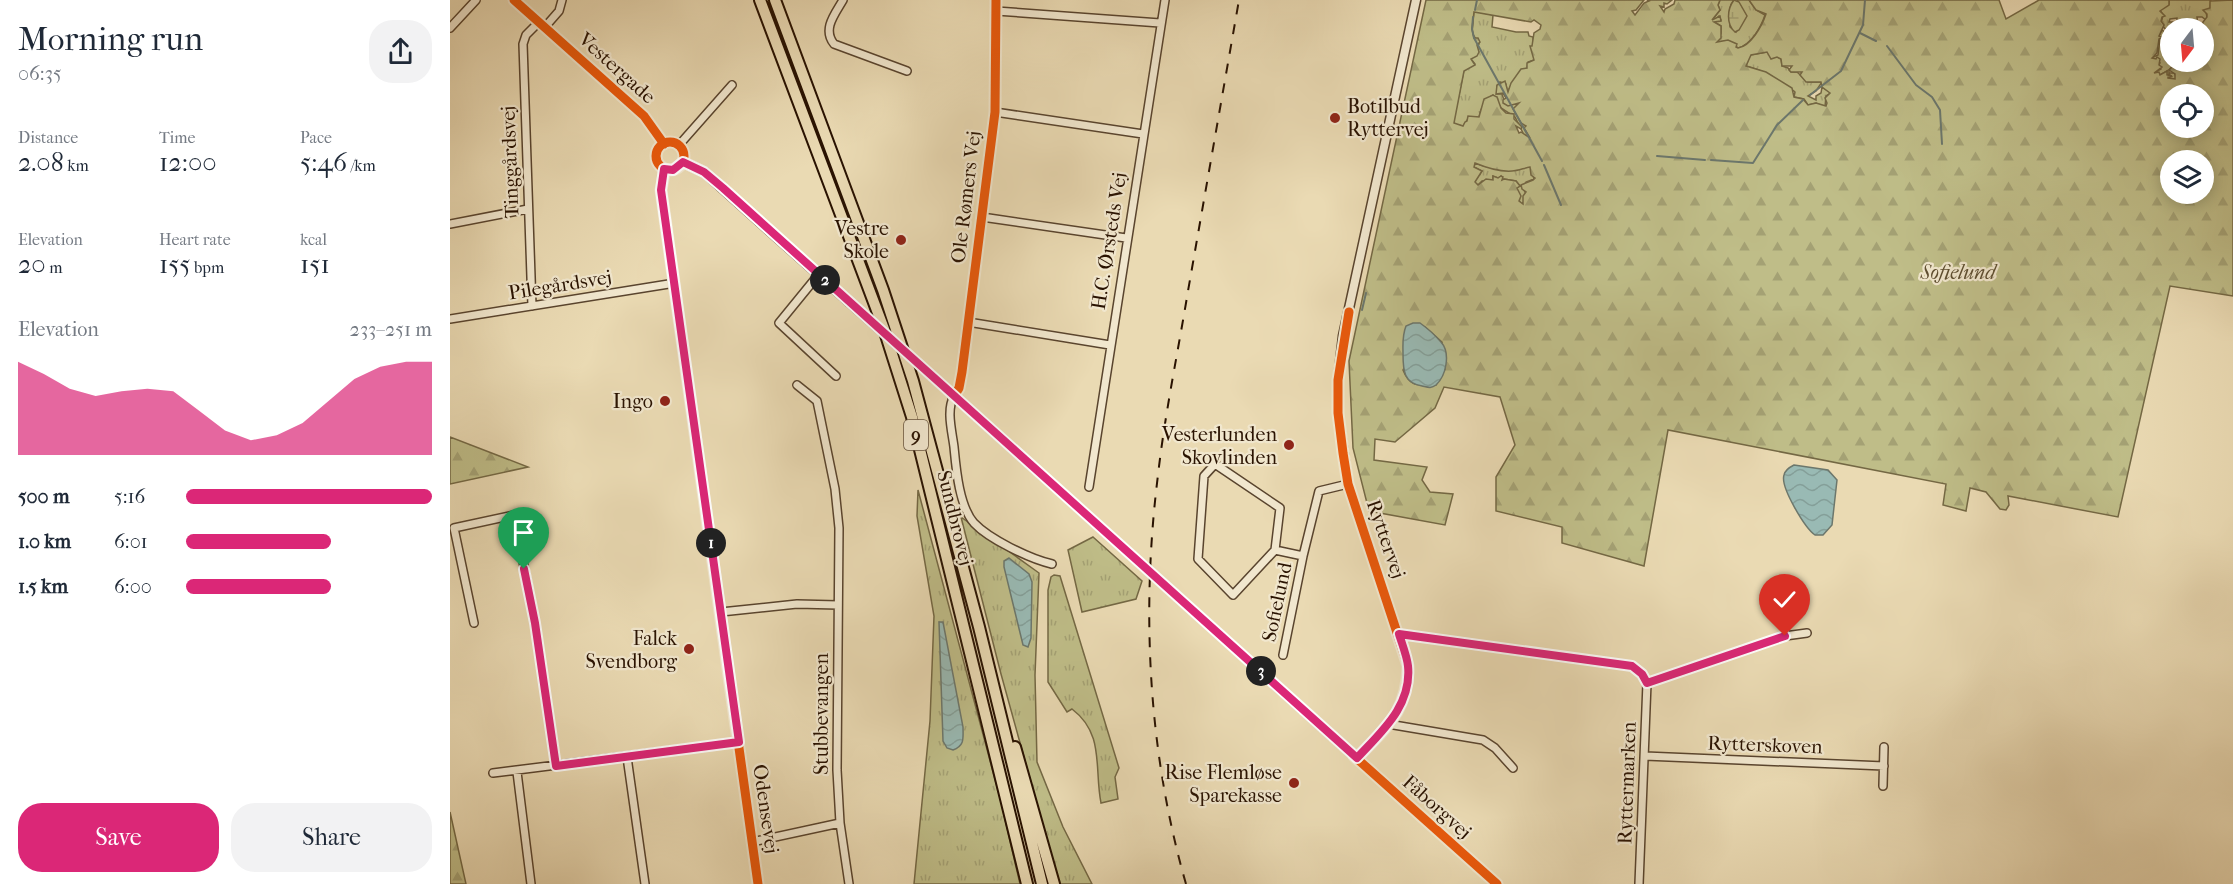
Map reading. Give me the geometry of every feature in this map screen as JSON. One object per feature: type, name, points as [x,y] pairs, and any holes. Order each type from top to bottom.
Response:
[{"type":"main road","name":"Sundbrovej","points":[[760,0],[884,329],[912,417],[1027,884]]},
{"type":"main road","name":"Sundbrovej","points":[[775,0],[900,337],[928,430],[1042,884]]},
{"type":"main road","points":[[979,627],[1054,884]]},
{"type":"street","points":[[450,27],[476,0]]},
{"type":"street","name":"Vestergade","points":[[514,0],[644,116],[664,144]]},
{"type":"street","points":[[542,24],[559,11],[562,0]]},
{"type":"street","points":[[843,0],[828,28],[828,38],[834,44],[907,71]]},
{"type":"street","name":"Ole Rømers Vej","points":[[954,396],[961,380],[995,112],[996,0]]},
{"type":"street","name":"H.C. Ørsteds Vej","points":[[1089,487],[1126,238],[1165,0]]},
{"type":"street","name":"Ryttervej","points":[[1357,758],[1388,724],[1402,703],[1407,687],[1408,666],[1348,484],[1338,413],[1338,380],[1343,336],[1416,0]]},
{"type":"street","points":[[996,11],[1160,23]]},
{"type":"street","name":"Tinggårdsvej","points":[[532,306],[523,44],[526,35],[542,24]]},
{"type":"street","points":[[679,145],[732,86]]},
{"type":"street","points":[[995,112],[1143,134]]},
{"type":"street","points":[[669,142],[679,145],[684,153],[683,162],[673,170],[664,169],[657,159],[658,150],[669,142]]},
{"type":"street","name":"Fåborgvej","points":[[683,162],[704,172],[819,274],[1497,884]]},
{"type":"street","name":"Odensevej","points":[[664,169],[661,190],[758,884]]},
{"type":"street","points":[[450,224],[528,209]]},
{"type":"street","points":[[982,217],[1126,238]]},
{"type":"street","points":[[819,274],[779,323],[836,376]]},
{"type":"street","name":"Pilegårdsvej","points":[[450,319],[675,283]]},
{"type":"street","points":[[968,322],[1110,345]]},
{"type":"street","name":"Stubbevangen","points":[[797,384],[817,401],[835,489],[839,528],[837,770],[840,824],[849,884]]},
{"type":"street","points":[[954,396],[950,416],[957,478],[964,504],[974,522],[1002,543],[1032,559],[1052,564]]},
{"type":"street","name":"Sofielund","points":[[1215,464],[1280,508],[1275,550],[1233,595],[1198,560],[1204,476],[1215,464]]},
{"type":"street","name":"Sofielund","points":[[1283,655],[1303,556],[1320,491],[1348,484]]},
{"type":"street","points":[[474,623],[454,528],[514,516],[535,623],[556,766]]},
{"type":"street","name":"Sofielund","points":[[1275,550],[1303,556]]},
{"type":"street","points":[[721,612],[797,604],[838,605]]},
{"type":"street","points":[[1399,634],[1632,666],[1642,674],[1647,683],[1785,636],[1808,633]]},
{"type":"street","name":"Ryttermarken","points":[[1639,884],[1647,683]]},
{"type":"street","points":[[1388,724],[1483,740],[1495,748],[1513,768]]},
{"type":"street","points":[[493,773],[517,772],[739,742]]},
{"type":"street","points":[[1884,747],[1884,786]]},
{"type":"street","name":"Rytterskoven","points":[[1645,756],[1884,766]]},
{"type":"street","points":[[627,757],[645,884]]},
{"type":"street","points":[[517,772],[531,884]]},
{"type":"street","points":[[752,842],[840,824]]},
{"type":"green space","name":"Sofielund","points":[[1426,0],[1644,0],[1636,10],[1632,11],[1635,15],[1644,3],[1649,1],[1647,0],[1672,0],[1667,4],[1664,3],[1664,7],[1660,6],[1664,12],[1674,4],[1675,0],[1720,0],[1718,5],[1720,10],[1712,20],[1720,16],[1721,21],[1714,22],[1721,26],[1721,38],[1717,42],[1728,40],[1737,44],[1738,48],[1752,40],[1766,14],[1756,10],[1749,0],[1999,0],[2006,19],[2039,0],[2169,0],[2169,5],[2160,11],[2165,16],[2160,18],[2160,38],[2157,53],[2152,58],[2160,59],[2160,68],[2154,73],[2159,72],[2160,75],[2167,72],[2167,75],[2172,76],[2168,78],[2175,79],[2175,74],[2172,72],[2214,72],[2214,18],[2206,18],[2207,14],[2203,10],[2210,8],[2210,1],[2233,0],[2233,296],[2170,286],[2118,517],[2008,496],[2009,505],[2006,510],[2000,509],[1986,492],[1970,488],[1966,511],[1943,505],[1946,484],[1668,430],[1644,566],[1562,543],[1562,527],[1496,511],[1496,477],[1515,445],[1500,397],[1444,387],[1435,408],[1395,442],[1375,439],[1374,460],[1427,467],[1422,480],[1430,492],[1453,494],[1445,525],[1369,511],[1353,448],[1349,361]],"holes":[[[1474,12],[1531,22],[1534,20],[1541,25],[1540,29],[1534,33],[1532,46],[1530,46],[1534,60],[1527,63],[1527,68],[1521,69],[1511,83],[1508,92],[1505,81],[1497,85],[1496,94],[1503,93],[1506,98],[1503,103],[1508,106],[1519,103],[1513,109],[1521,123],[1526,126],[1524,128],[1530,138],[1519,133],[1516,126],[1521,129],[1522,127],[1514,119],[1514,114],[1506,113],[1501,108],[1497,97],[1493,95],[1484,99],[1479,117],[1468,116],[1463,126],[1454,123],[1464,71],[1475,65],[1471,59],[1479,52],[1477,45],[1480,42],[1478,38],[1474,38],[1472,29]],[[1767,52],[1771,59],[1777,57],[1781,59],[1782,66],[1792,66],[1789,70],[1791,72],[1802,72],[1800,75],[1806,82],[1821,82],[1822,87],[1830,93],[1825,98],[1826,106],[1816,103],[1808,105],[1803,99],[1794,97],[1792,88],[1766,72],[1746,66],[1751,55]],[[1475,163],[1502,171],[1530,167],[1531,175],[1535,178],[1521,185],[1526,192],[1523,196],[1523,204],[1519,201],[1521,196],[1517,188],[1520,186],[1516,181],[1502,180],[1501,176],[1498,178],[1493,176],[1493,180],[1486,179],[1478,185],[1475,182],[1482,171],[1474,167]],[[1425,327],[1442,342],[1445,369],[1436,385],[1412,383],[1403,370]]]},
{"type":"green space","points":[[1720,0],[1734,0],[1730,9],[1730,27],[1736,32],[1746,16],[1737,0],[1749,0],[1756,10],[1765,15],[1755,35],[1743,46],[1738,48],[1726,41],[1717,43],[1721,26],[1714,22],[1721,20],[1719,16],[1712,20],[1720,10],[1718,5]]},
{"type":"green space","points":[[1734,0],[1739,2],[1747,16],[1739,30],[1735,32],[1728,16]]},
{"type":"green space","points":[[2169,0],[2211,0],[2210,8],[2206,12],[2207,18],[2162,18],[2160,10],[2169,4]]},
{"type":"green space","points":[[1474,11],[1493,15],[1492,27],[1528,32],[1529,36],[1533,37],[1534,60],[1528,62],[1527,68],[1520,73],[1507,92],[1506,84],[1500,82],[1497,86],[1497,94],[1502,94],[1504,100],[1511,104],[1519,104],[1531,139],[1525,137],[1515,117],[1501,108],[1493,95],[1484,104],[1479,117],[1468,119],[1463,126],[1453,124],[1464,70],[1475,64],[1471,59],[1478,51],[1477,45],[1479,44],[1472,33]]},
{"type":"green space","points":[[2160,38],[2160,63],[2151,58],[2158,55]]},
{"type":"green space","points":[[1767,52],[1781,59],[1782,66],[1791,72],[1797,72],[1808,82],[1822,82],[1816,91],[1808,96],[1816,100],[1822,87],[1831,93],[1826,96],[1825,107],[1816,103],[1808,105],[1804,99],[1794,97],[1795,92],[1777,80],[1746,66],[1750,55]]},
{"type":"green space","points":[[2160,70],[2160,72],[2165,72],[2160,75],[2154,73]]},
{"type":"green space","points":[[2167,72],[2174,73],[2179,80],[2178,84],[2175,84],[2174,79],[2167,77],[2163,79],[2165,75],[2171,76],[2166,75]]},
{"type":"green space","points":[[1475,163],[1497,169],[1531,167],[1534,179],[1526,182],[1523,188],[1526,194],[1523,206],[1519,201],[1516,188],[1520,186],[1516,181],[1504,179],[1502,181],[1501,176],[1498,178],[1493,176],[1493,180],[1482,181],[1478,185],[1474,182],[1482,171],[1474,167]]},
{"type":"green space","points":[[450,437],[528,467],[450,484]]},
{"type":"green space","points":[[918,490],[1001,802],[1020,884],[914,884],[930,721],[934,616],[917,516]]},
{"type":"green space","points":[[961,517],[1039,573],[1035,675],[1037,762],[1063,827],[1092,884],[1059,884],[1001,674]]},
{"type":"green space","points":[[1093,537],[1142,581],[1136,599],[1082,612],[1068,550]]},
{"type":"green space","points":[[1060,576],[1119,768],[1115,777],[1118,799],[1101,803],[1094,740],[1082,719],[1072,709],[1067,712],[1048,682],[1048,590],[1051,577]]},
{"type":"green space","points":[[450,812],[466,884],[450,884]]},
{"type":"water","points":[[1420,323],[1431,332],[1441,342],[1446,352],[1445,370],[1436,385],[1432,387],[1411,382],[1404,371],[1404,333],[1406,326]]},
{"type":"water","points":[[1794,465],[1828,470],[1837,480],[1832,525],[1823,535],[1815,535],[1811,531],[1789,497],[1784,475]]},
{"type":"water","points":[[1009,558],[1029,574],[1032,582],[1031,638],[1028,647],[1023,645],[1004,567],[1004,561]]},
{"type":"water","points":[[939,622],[943,622],[963,727],[961,744],[953,750],[947,748],[943,741]]},
{"type":"waterway","points":[[1475,10],[1477,0]]},
{"type":"waterway","points":[[1810,95],[1841,71],[1863,25],[1865,0]]},
{"type":"waterway","points":[[1473,17],[1474,38],[1542,161]]},
{"type":"waterway","points":[[1860,33],[1876,41]]},
{"type":"waterway","points":[[1887,46],[1916,85],[1932,97],[1940,110],[1942,144]]},
{"type":"waterway","points":[[1711,160],[1753,163],[1777,125],[1803,100]]},
{"type":"waterway","points":[[1657,156],[1705,160]]},
{"type":"waterway","points":[[1544,165],[1561,205]]},
{"type":"waterway","points":[[1362,310],[1366,293]]},
{"type":"railway","points":[[1186,884],[1163,783],[1151,681],[1149,629],[1153,526],[1168,406],[1239,0]]},
{"type":"cycle path","points":[[514,0],[644,116],[664,144]]},
{"type":"cycle path","points":[[954,396],[959,388],[962,372],[995,112],[996,0]]},
{"type":"cycle path","points":[[670,142],[680,146],[684,156],[680,166],[670,170],[660,166],[656,156],[660,146],[670,142]]},
{"type":"cycle path","points":[[665,169],[661,190],[758,884]]},
{"type":"cycle path","points":[[1349,312],[1338,380],[1338,413],[1348,484],[1408,666],[1404,696],[1393,718],[1357,758]]},
{"type":"cycle path","points":[[1354,756],[1497,884]]},
{"type":"place","name":"Botilbud Ryttervej","points":[[1335,118]]},
{"type":"place","name":"Vestre Skole","points":[[901,240]]},
{"type":"place","name":"Ingo","points":[[665,401]]},
{"type":"place","name":"Vesterlunden Skovlinden","points":[[1289,445]]},
{"type":"place","name":"Falck Svendborg","points":[[689,649]]},
{"type":"place","name":"Rise Flemløse Sparekasse","points":[[1294,783]]},
{"type":"route","points":[[524,569],[535,623],[556,766],[739,742],[661,190],[664,169],[673,170],[681,166],[683,162],[704,172],[723,188],[1357,758],[1388,724],[1402,703],[1407,687],[1408,666],[1399,634],[1632,666],[1642,674],[1647,683],[1785,636]]}]
